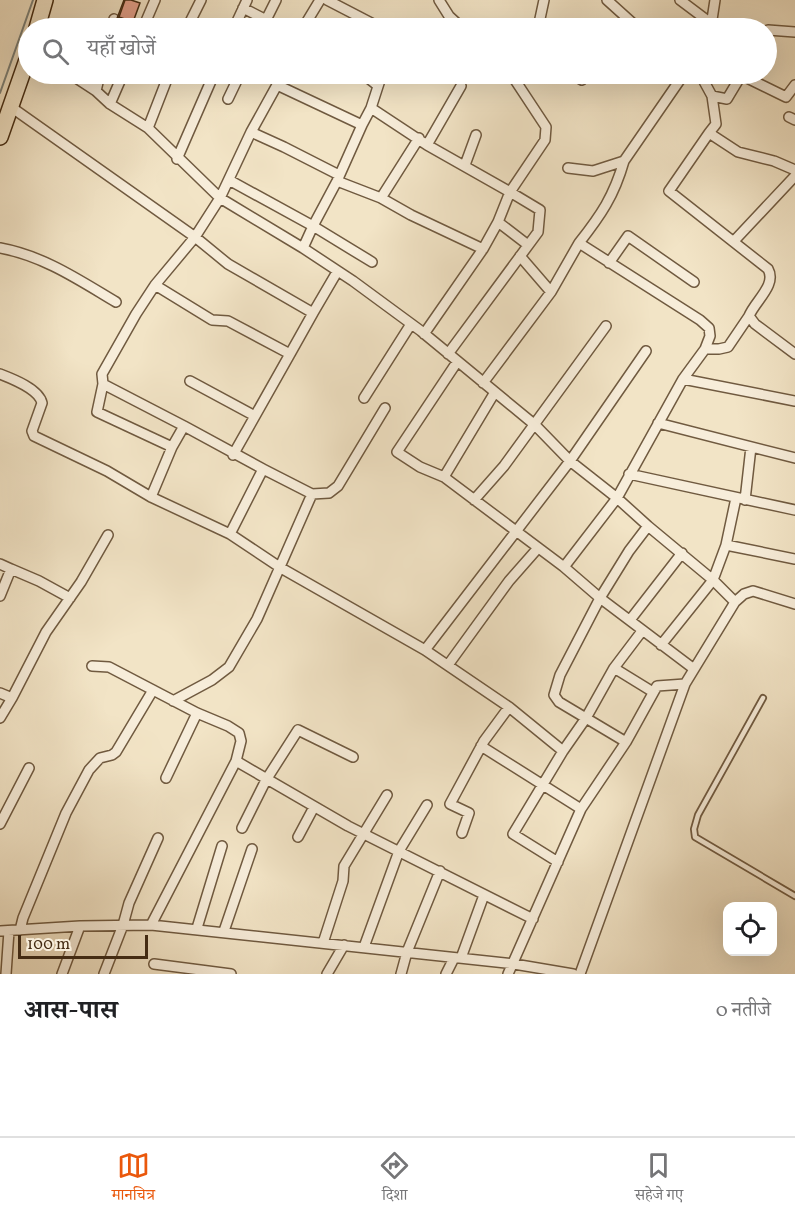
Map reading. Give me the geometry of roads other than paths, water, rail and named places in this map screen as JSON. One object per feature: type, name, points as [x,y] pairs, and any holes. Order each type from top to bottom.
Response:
[{"type":"highway","points":[[39,18],[43,1]]},
{"type":"highway","points":[[0,137],[19,84]]},
{"type":"street","points":[[147,18],[155,0]]},
{"type":"street","points":[[192,18],[201,0]]},
{"type":"street","points":[[267,18],[276,0]]},
{"type":"street","points":[[309,18],[320,0]]},
{"type":"street","points":[[327,0],[362,18]]},
{"type":"street","points":[[439,0],[451,18]]},
{"type":"street","points":[[540,18],[544,0]]},
{"type":"street","points":[[607,0],[627,18]]},
{"type":"street","points":[[680,0],[701,18]]},
{"type":"street","points":[[712,18],[715,0]]},
{"type":"street","points":[[239,18],[245,4],[258,18]]},
{"type":"street","points":[[777,31],[795,33]]},
{"type":"street","points":[[87,84],[110,104],[148,128],[177,159],[220,198],[353,281],[424,334],[535,425],[570,461],[682,553],[735,602]]},
{"type":"street","points":[[96,91],[98,84]]},
{"type":"street","points":[[110,104],[119,84]]},
{"type":"street","points":[[148,128],[165,84]]},
{"type":"street","points":[[177,159],[210,84]]},
{"type":"street","points":[[228,99],[235,84]]},
{"type":"street","points":[[424,334],[483,249],[498,222],[510,192],[545,140],[546,127],[518,84]]},
{"type":"street","points":[[483,383],[551,292],[579,243],[604,210],[617,184],[624,161],[677,84]]},
{"type":"street","points":[[705,84],[712,96],[716,124],[669,191],[734,241],[768,269],[771,275],[770,283],[728,347],[719,350],[705,349]]},
{"type":"street","points":[[715,115],[736,84]]},
{"type":"street","points":[[761,84],[786,97],[795,85]]},
{"type":"street","points":[[172,447],[97,412],[103,384],[102,374],[136,314],[155,285],[195,237],[220,198],[251,132],[277,85],[362,125]]},
{"type":"street","points":[[303,248],[371,108],[377,85]]},
{"type":"street","points":[[428,145],[460,86]]},
{"type":"street","points":[[712,96],[727,99]]},
{"type":"street","points":[[11,107],[195,237],[228,264],[313,314]]},
{"type":"street","points":[[371,108],[428,145],[540,210],[538,232],[448,354]]},
{"type":"street","points":[[251,132],[284,147],[338,178],[411,215],[483,249]]},
{"type":"street","points":[[709,133],[738,152],[774,161],[795,170]]},
{"type":"street","points":[[465,165],[476,135]]},
{"type":"street","points":[[381,198],[419,138]]},
{"type":"street","points":[[568,168],[593,171],[624,161]]},
{"type":"street","points":[[734,241],[795,177]]},
{"type":"street","points":[[229,180],[313,226],[372,262]]},
{"type":"street","points":[[498,222],[528,245]]},
{"type":"street","points":[[609,263],[628,236],[694,282]]},
{"type":"street","points":[[564,567],[617,498],[683,379],[705,349],[710,336],[709,328],[700,320],[579,243]]},
{"type":"street","points":[[0,248],[44,260],[116,302]]},
{"type":"street","points":[[520,255],[551,292]]},
{"type":"street","points":[[233,455],[337,272]]},
{"type":"street","points":[[155,285],[212,320],[228,321],[290,354]]},
{"type":"street","points":[[749,316],[755,324],[795,354]]},
{"type":"street","points":[[364,398],[411,324]]},
{"type":"street","points":[[474,500],[504,466],[606,326]]},
{"type":"street","points":[[425,650],[570,461],[646,351]]},
{"type":"street","points":[[457,362],[397,452],[432,473],[444,477],[694,669]]},
{"type":"street","points":[[0,374],[40,396],[42,403],[32,431],[34,436],[107,471],[151,497],[230,534],[281,568],[425,650],[509,707],[563,751]]},
{"type":"street","points":[[683,379],[795,401]]},
{"type":"street","points":[[190,381],[255,416]]},
{"type":"street","points":[[103,384],[184,426],[233,455],[312,494],[329,493],[338,486],[385,408]]},
{"type":"street","points":[[444,477],[495,392]]},
{"type":"street","points":[[658,423],[795,458]]},
{"type":"street","points":[[151,497],[172,447],[184,426]]},
{"type":"street","points":[[661,645],[713,580],[741,499],[751,447]]},
{"type":"street","points":[[230,534],[263,470]]},
{"type":"street","points":[[629,474],[795,510]]},
{"type":"street","points":[[173,701],[212,680],[229,667],[257,620],[312,494]]},
{"type":"street","points":[[626,742],[559,702],[554,695],[560,675],[600,598],[629,550],[648,526]]},
{"type":"street","points":[[0,718],[46,632],[81,582],[108,534]]},
{"type":"street","points":[[726,545],[795,559]]},
{"type":"street","points":[[448,665],[509,581],[538,548]]},
{"type":"street","points":[[630,620],[682,553]]},
{"type":"street","points":[[0,564],[70,598]]},
{"type":"street","points":[[0,596],[12,569]]},
{"type":"street","points":[[580,974],[686,684],[694,669],[735,602],[744,594],[753,591],[795,604]]},
{"type":"street","points":[[558,862],[513,834],[563,751],[586,718],[614,668],[642,631]]},
{"type":"street","points":[[92,666],[109,667],[197,713],[228,726],[239,733],[241,741],[236,761],[150,925]]},
{"type":"street","points":[[614,668],[653,692]]},
{"type":"street","points":[[508,974],[581,809],[626,742],[657,686],[686,684]]},
{"type":"street","points":[[20,930],[66,813],[89,770],[100,758],[116,752],[153,690]]},
{"type":"street","points":[[0,693],[12,699]]},
{"type":"street","points":[[462,833],[469,813],[450,804],[481,746],[509,707]]},
{"type":"street","points":[[166,778],[197,713]]},
{"type":"street","points":[[242,828],[266,780],[298,730],[352,757]]},
{"type":"street","points":[[481,746],[581,809]]},
{"type":"street","points":[[236,761],[314,807],[532,919]]},
{"type":"street","points":[[0,824],[29,768]]},
{"type":"street","points":[[323,943],[343,881],[344,866],[387,795]]},
{"type":"street","points":[[364,947],[399,851],[427,805]]},
{"type":"street","points":[[298,837],[314,807]]},
{"type":"street","points":[[104,974],[129,903],[158,838]]},
{"type":"street","points":[[197,928],[222,846]]},
{"type":"street","points":[[224,931],[252,849]]},
{"type":"street","points":[[400,974],[440,872]]},
{"type":"street","points":[[446,974],[458,958],[484,895]]},
{"type":"street","points":[[6,974],[5,931],[80,926],[150,925],[197,928],[514,964],[573,974]]},
{"type":"street","points":[[62,974],[80,926]]},
{"type":"street","points":[[327,974],[344,945]]},
{"type":"street","points":[[154,964],[227,974]]},
{"type":"lane","points":[[763,698],[698,815],[694,829],[695,837],[795,896]]},
{"type":"waterway","points":[[27,18],[33,0]]},
{"type":"waterway","points":[[0,93],[18,42]]}]
